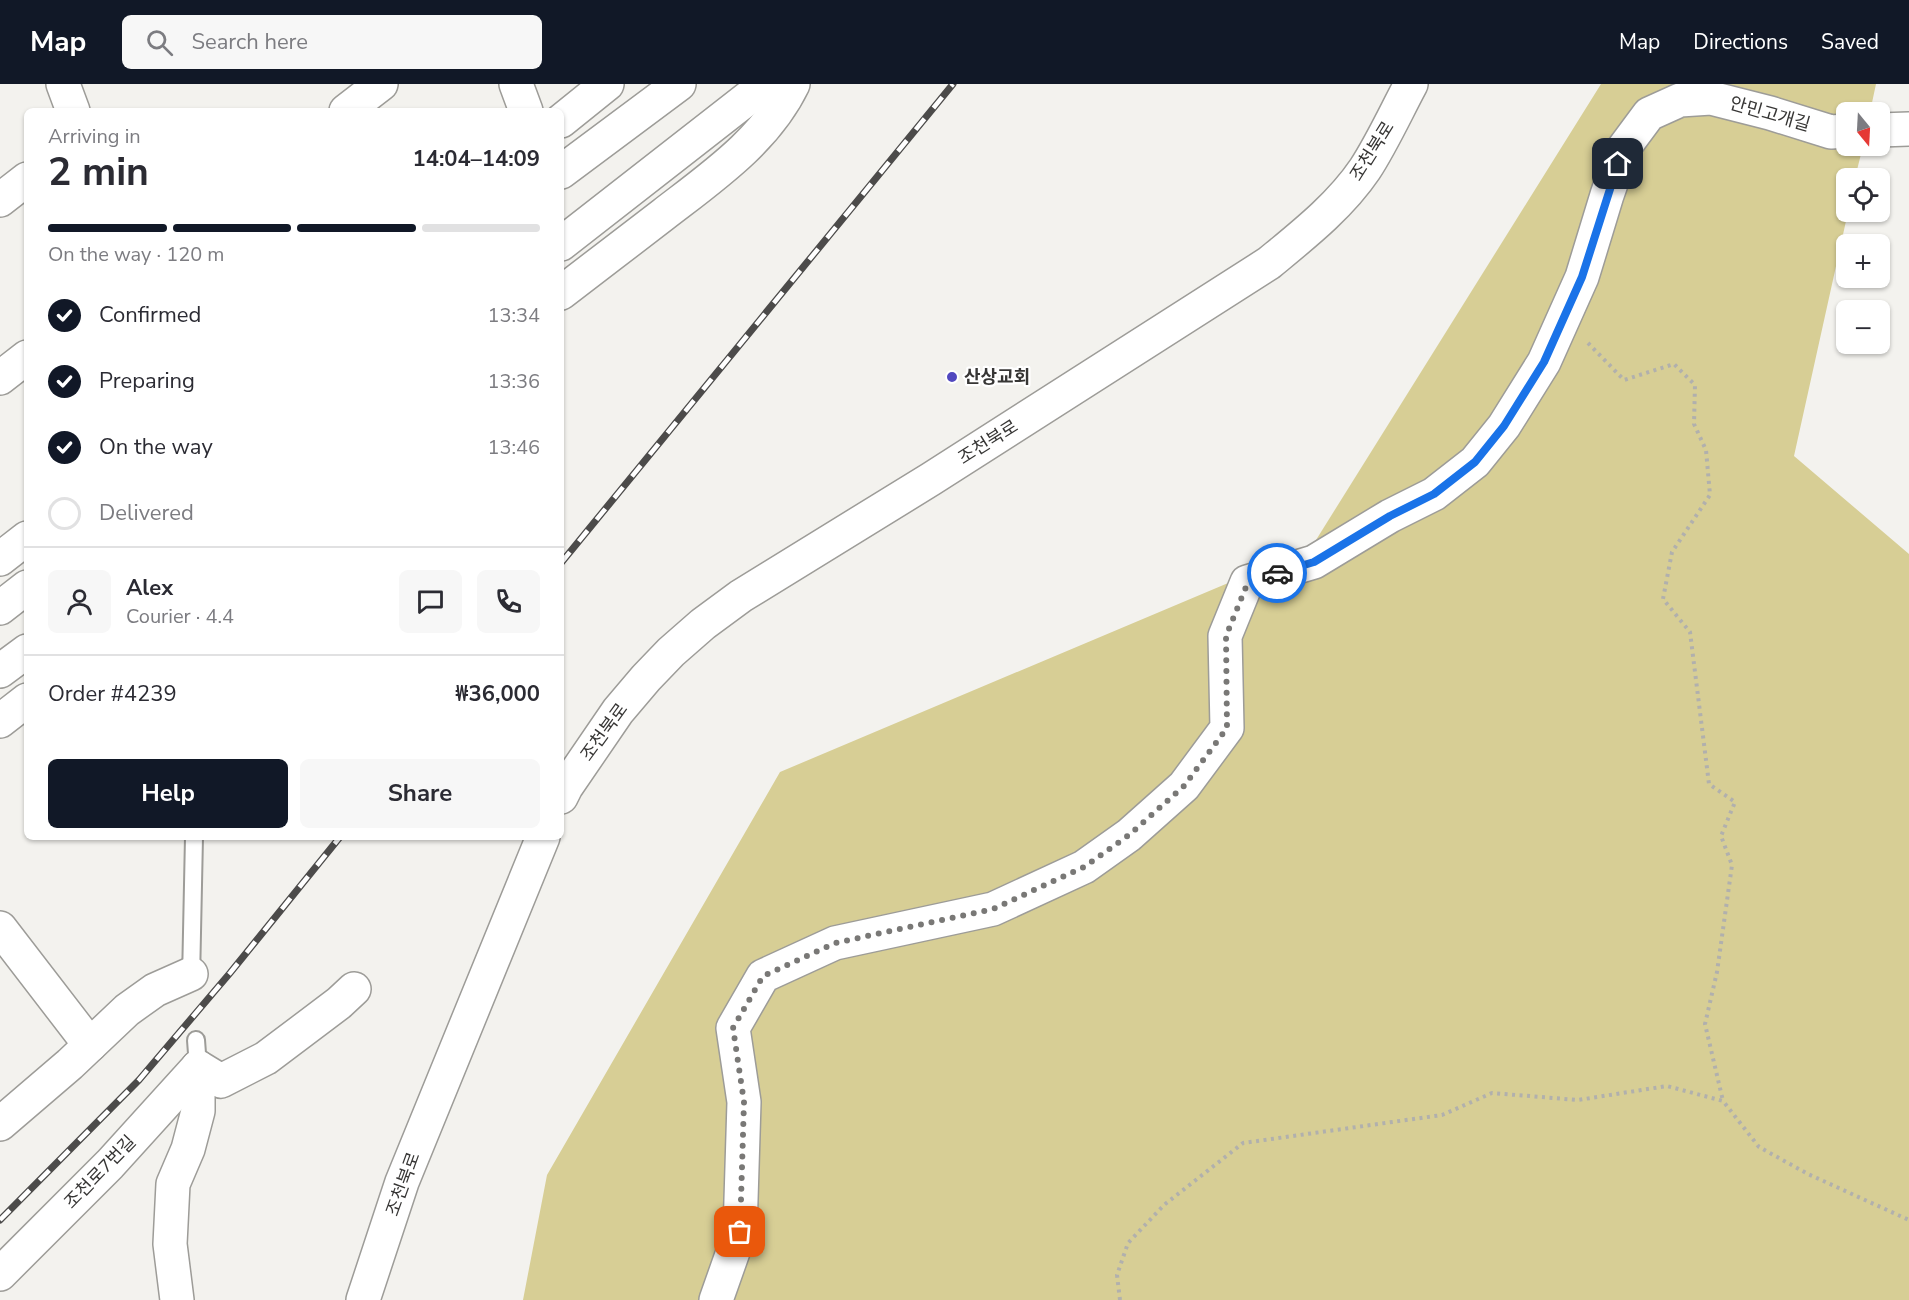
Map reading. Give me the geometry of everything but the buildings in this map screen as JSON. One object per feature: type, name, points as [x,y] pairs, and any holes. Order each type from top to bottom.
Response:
[{"type":"street","points":[[63,84],[72,108]]},
{"type":"street","points":[[350,108],[381,84]]},
{"type":"street","points":[[516,84],[525,108]]},
{"type":"street","points":[[564,119],[608,84]]},
{"type":"street","points":[[564,170],[679,84]]},
{"type":"street","points":[[564,242],[766,84]]},
{"type":"street","points":[[564,291],[718,173],[762,131],[786,99],[793,84]]},
{"type":"street","name":"조천북로","points":[[564,791],[618,711],[671,652],[703,624],[741,596],[1259,270],[1300,237],[1339,201],[1365,169],[1411,84]]},
{"type":"street","name":"안민고개길","points":[[716,1300],[740,1232],[744,1102],[733,1028],[763,976],[835,943],[993,909],[1084,867],[1129,835],[1184,786],[1227,728],[1226,636],[1248,582],[1314,562],[1390,516],[1434,494],[1475,462],[1504,426],[1544,362],[1582,277],[1623,149],[1649,114],[1680,100],[1712,98],[1836,132]]},
{"type":"street","points":[[1890,130],[1909,129]]},
{"type":"street","points":[[0,200],[24,181]]},
{"type":"street","points":[[0,378],[24,359]]},
{"type":"street","points":[[0,558],[24,540]]},
{"type":"street","points":[[0,608],[24,589]]},
{"type":"street","points":[[0,721],[24,702]]},
{"type":"street","name":"조천북로","points":[[363,1300],[402,1182],[542,840]]},
{"type":"street","points":[[0,928],[90,1045]]},
{"type":"street","points":[[0,1124],[128,1010],[155,990],[191,981]]},
{"type":"street","points":[[197,1054],[221,1081],[266,1058],[354,989]]},
{"type":"street","points":[[177,1300],[170,1244],[173,1184],[188,1149],[198,1111],[197,1054]]},
{"type":"street","name":"조천로7번길","points":[[0,1274],[110,1164],[197,1054]]},
{"type":"lane","points":[[191,981],[194,840]]},
{"type":"path","points":[[1558,333],[1588,343],[1624,380],[1674,364],[1695,385],[1694,424],[1706,450],[1710,495],[1672,552],[1663,599],[1690,632],[1709,784],[1735,802],[1721,836],[1731,865],[1717,972],[1705,1024],[1723,1101],[1759,1148],[1909,1220]]},
{"type":"path","points":[[1120,1300],[1117,1275],[1128,1243],[1164,1205],[1243,1143],[1442,1115],[1492,1093],[1578,1100],[1667,1086],[1723,1101]]},
{"type":"shaded area","points":[[1601,84],[1876,84],[1872,102],[1836,102],[1836,156],[1860,156],[1858,168],[1836,168],[1836,222],[1846,222],[1843,234],[1836,234],[1836,266],[1794,456],[1909,554],[1909,1300],[523,1300],[547,1175],[780,772],[1311,548]]},
{"type":"railway","points":[[564,559],[953,84]]},
{"type":"railway","points":[[0,1220],[139,1080],[230,973],[338,840]]},
{"type":"way so far","points":[[740,1232],[744,1102],[733,1028],[763,976],[835,943],[993,909],[1084,867],[1129,835],[1184,786],[1227,728],[1226,636],[1248,582],[1277,573]]},
{"type":"place","name":"산상교회","points":[[952,377]]},
{"type":"route","points":[[1277,573],[1314,562],[1390,516],[1434,494],[1475,462],[1504,426],[1544,362],[1558,333],[1582,277],[1618,164]]}]
